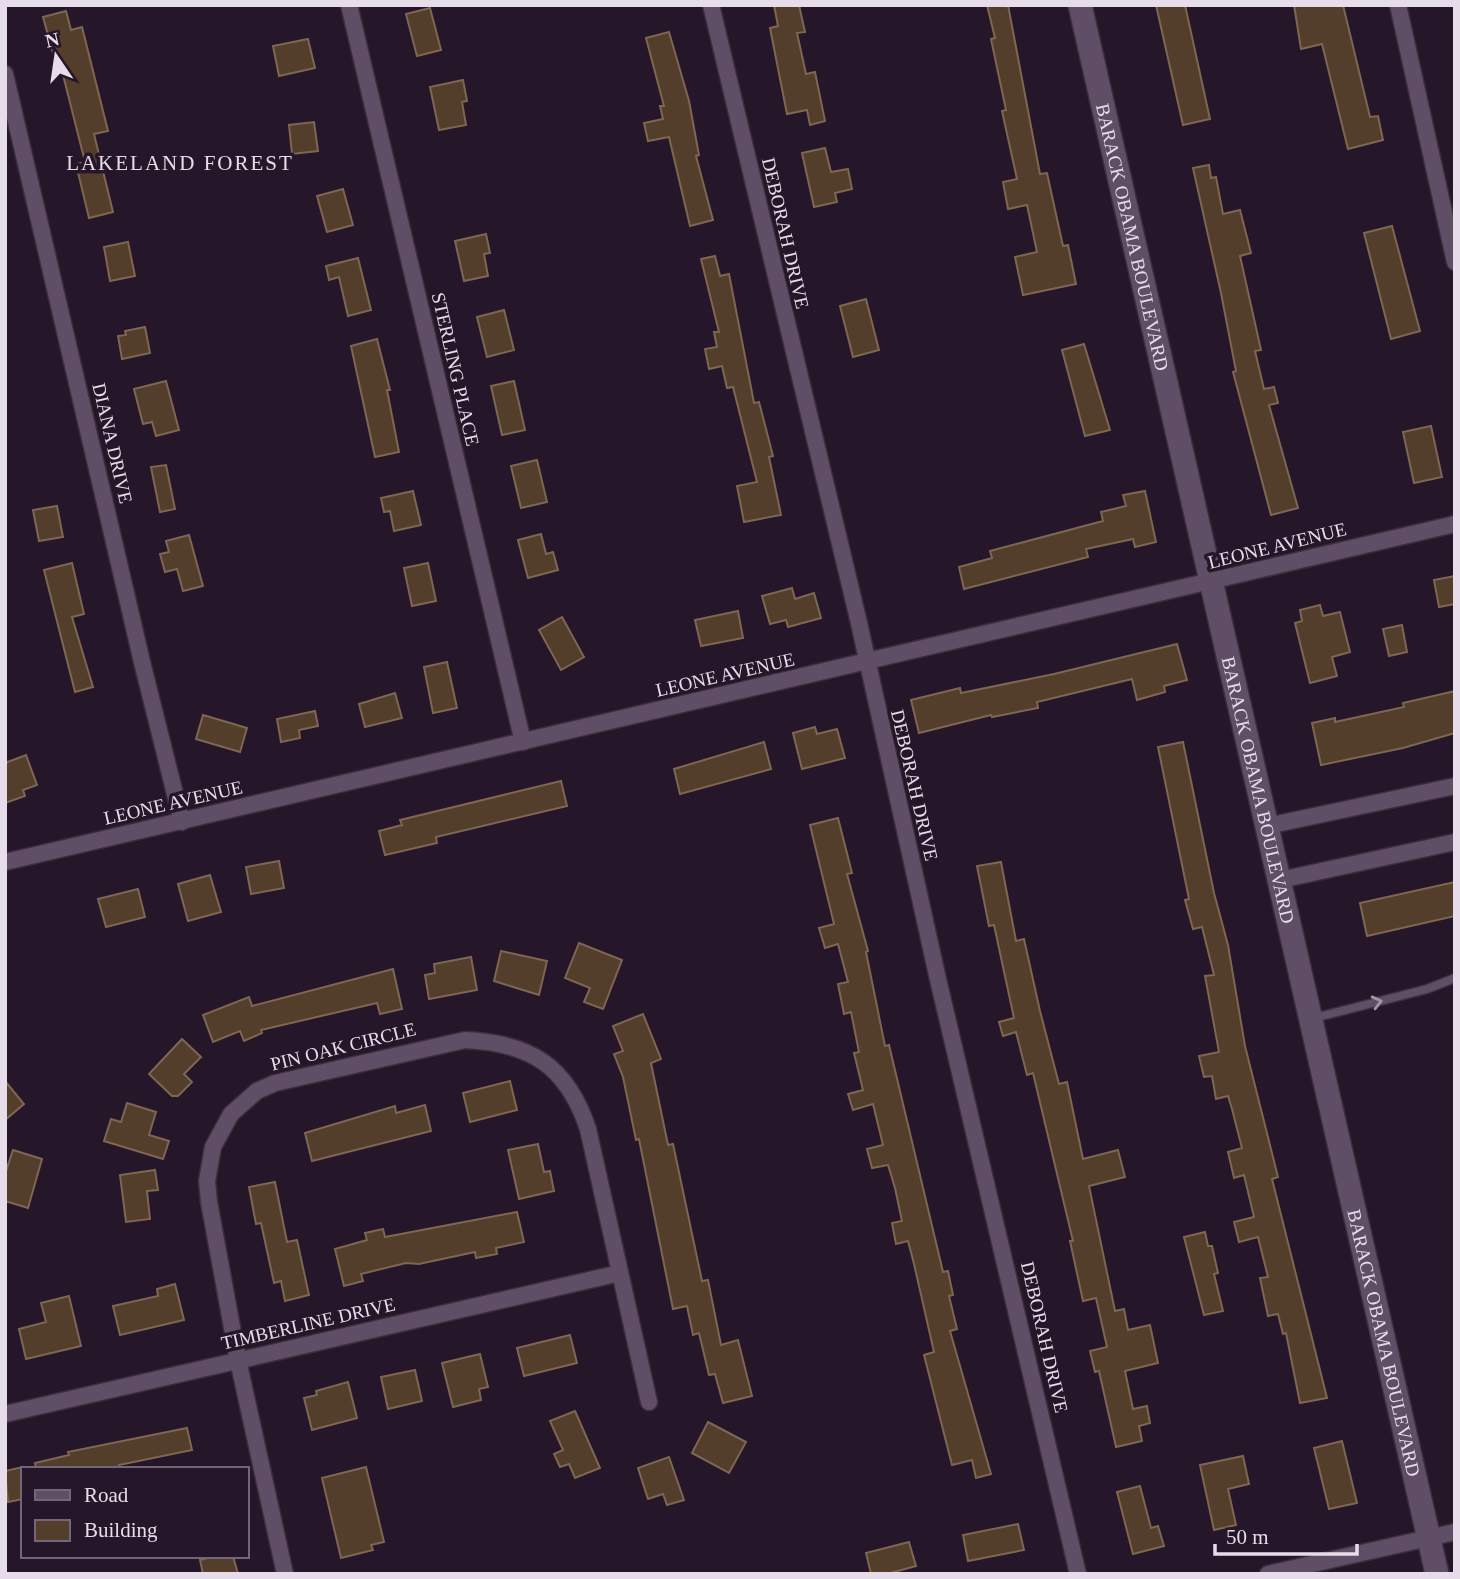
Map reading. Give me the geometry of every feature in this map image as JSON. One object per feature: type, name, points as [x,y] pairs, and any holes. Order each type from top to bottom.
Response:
[{"type":"main road","name":"BARACK OBAMA BOULEVARD","points":[[1080,5],[1437,1574]]},
{"type":"street","name":"STERLING PLACE","points":[[349,5],[523,742]]},
{"type":"street","name":"DEBORAH DRIVE","points":[[711,5],[1079,1574]]},
{"type":"street","points":[[1398,5],[1455,262]]},
{"type":"street","name":"DIANA DRIVE","points":[[5,74],[182,822]]},
{"type":"street","name":"LEONE AVENUE","points":[[5,862],[1212,583],[1455,524]]},
{"type":"street","points":[[1267,826],[1455,786]]},
{"type":"street","points":[[1280,880],[1455,842]]},
{"type":"street","name":"PIN OAK CIRCLE","points":[[285,1574],[238,1360],[207,1181],[213,1147],[221,1129],[242,1103],[257,1091],[275,1083],[465,1040],[492,1041],[532,1053],[571,1089],[588,1129],[649,1402]]},
{"type":"street","name":"TIMBERLINE DRIVE","points":[[5,1414],[621,1273]]},
{"type":"street","points":[[1268,1574],[1455,1532]]},
{"type":"lane","points":[[1311,1019],[1427,989],[1455,978]]},
{"type":"building","points":[[774,5],[799,5],[805,32],[797,33],[806,74],[815,72],[825,121],[810,125],[807,110],[787,114],[770,28],[778,26]]},
{"type":"building","points":[[987,5],[1008,5],[1040,174],[1047,173],[1063,246],[1068,245],[1076,284],[1023,295],[1015,257],[1037,252],[1027,205],[1008,209],[1003,182],[1017,179],[1002,111],[1006,110],[991,39],[995,38]]},
{"type":"building","points":[[1156,5],[1185,5],[1210,119],[1183,125]]},
{"type":"building","points":[[1294,5],[1343,5],[1370,117],[1378,116],[1383,140],[1348,149],[1322,44],[1301,49]]},
{"type":"building","points":[[430,8],[441,50],[417,56],[406,14]]},
{"type":"building","points":[[66,11],[71,30],[82,27],[108,131],[94,134],[113,212],[89,218],[76,164],[85,162],[60,63],[56,64],[43,17]]},
{"type":"building","points":[[669,32],[689,101],[699,155],[696,156],[713,220],[690,226],[669,137],[648,141],[644,123],[663,119],[660,106],[664,106],[646,38]]},
{"type":"building","points":[[308,39],[315,68],[279,76],[273,46]]},
{"type":"building","points":[[463,80],[467,101],[462,102],[466,125],[439,130],[430,87]]},
{"type":"building","points":[[314,122],[318,151],[292,154],[289,125]]},
{"type":"building","points":[[825,148],[831,172],[848,169],[852,189],[835,193],[837,202],[814,207],[802,153]]},
{"type":"building","points":[[1209,165],[1211,178],[1216,177],[1223,214],[1240,210],[1251,253],[1240,256],[1261,350],[1255,351],[1264,389],[1274,387],[1278,403],[1269,405],[1298,508],[1271,515],[1233,372],[1236,371],[1221,293],[1193,168]]},
{"type":"building","points":[[343,189],[353,225],[327,232],[317,196]]},
{"type":"building","points":[[1392,226],[1420,331],[1391,339],[1364,233]]},
{"type":"building","points":[[486,234],[490,253],[484,254],[488,276],[464,281],[455,241]]},
{"type":"building","points":[[128,242],[135,276],[110,281],[104,247]]},
{"type":"building","points":[[715,256],[720,276],[729,274],[754,403],[759,402],[773,456],[769,457],[781,515],[744,522],[737,486],[757,482],[733,387],[727,388],[722,366],[709,369],[705,349],[717,347],[714,332],[719,332],[701,259]]},
{"type":"building","points":[[358,258],[371,310],[348,316],[339,277],[329,280],[326,266]]},
{"type":"building","points":[[866,299],[879,350],[853,357],[840,306]]},
{"type":"building","points":[[504,310],[514,350],[487,357],[477,317]]},
{"type":"building","points":[[145,327],[150,353],[122,359],[118,336],[126,335],[125,331]]},
{"type":"building","points":[[377,339],[390,390],[387,390],[399,452],[375,457],[351,346]]},
{"type":"building","points":[[1084,344],[1110,430],[1085,436],[1062,350]]},
{"type":"building","points":[[166,381],[179,430],[156,436],[152,422],[143,424],[134,389]]},
{"type":"building","points":[[514,381],[525,430],[502,435],[491,386]]},
{"type":"building","points":[[1431,426],[1442,477],[1414,483],[1403,432]]},
{"type":"building","points":[[537,460],[547,502],[521,508],[511,466]]},
{"type":"building","points":[[166,465],[175,509],[160,512],[151,467]]},
{"type":"building","points":[[413,491],[421,525],[394,531],[390,511],[384,512],[381,498]]},
{"type":"building","points":[[1145,491],[1156,542],[1135,547],[1133,539],[1086,549],[1088,557],[964,589],[959,567],[992,558],[990,551],[1103,521],[1101,512],[1126,506],[1123,495]]},
{"type":"building","points":[[57,506],[63,537],[39,541],[33,510]]},
{"type":"building","points":[[541,534],[546,554],[553,552],[558,570],[528,578],[518,540]]},
{"type":"building","points":[[189,535],[203,586],[183,591],[177,569],[165,572],[160,554],[169,552],[166,541]]},
{"type":"building","points":[[72,563],[84,614],[72,617],[93,687],[75,692],[44,570]]},
{"type":"building","points":[[428,563],[436,601],[412,606],[404,568]]},
{"type":"building","points":[[1455,576],[1455,604],[1439,607],[1434,580]]},
{"type":"building","points":[[792,588],[795,599],[814,593],[821,618],[788,627],[786,620],[770,624],[762,596]]},
{"type":"building","points":[[1320,605],[1323,616],[1340,612],[1350,652],[1332,657],[1337,676],[1310,683],[1295,623],[1302,621],[1300,610]]},
{"type":"building","points":[[738,611],[743,638],[701,646],[695,620]]},
{"type":"building","points":[[562,617],[584,657],[561,670],[539,630]]},
{"type":"building","points":[[1402,625],[1407,652],[1389,656],[1383,629]]},
{"type":"building","points":[[1177,644],[1187,680],[1164,686],[1165,692],[1137,700],[1132,679],[1037,702],[1038,708],[992,717],[991,715],[919,733],[911,700],[960,688],[961,693],[1054,674]]},
{"type":"building","points":[[447,662],[457,708],[433,713],[424,667]]},
{"type":"building","points":[[1455,691],[1455,733],[1403,748],[1321,765],[1312,723],[1335,718],[1335,722],[1404,707],[1403,703]]},
{"type":"building","points":[[395,693],[402,718],[365,727],[359,704]]},
{"type":"building","points":[[315,711],[318,726],[299,730],[300,738],[281,742],[277,719]]},
{"type":"building","points":[[203,715],[247,728],[240,752],[196,739]]},
{"type":"building","points":[[815,727],[817,734],[837,729],[845,758],[802,769],[793,733]]},
{"type":"building","points":[[764,742],[771,769],[680,794],[674,769]]},
{"type":"building","points":[[1183,742],[1214,893],[1228,945],[1245,1046],[1278,1177],[1272,1179],[1327,1398],[1300,1403],[1286,1333],[1283,1334],[1278,1314],[1268,1316],[1260,1278],[1268,1277],[1258,1237],[1239,1242],[1234,1222],[1254,1217],[1244,1175],[1234,1178],[1228,1152],[1242,1148],[1228,1096],[1216,1099],[1212,1076],[1204,1077],[1199,1056],[1219,1052],[1205,976],[1214,975],[1202,927],[1193,929],[1185,900],[1189,899],[1158,747]]},
{"type":"building","points":[[26,755],[37,785],[23,790],[25,796],[5,803],[5,763]]},
{"type":"building","points":[[561,781],[567,806],[436,837],[437,843],[385,855],[379,831],[402,825],[400,820]]},
{"type":"building","points":[[838,818],[852,873],[847,874],[868,951],[866,952],[885,1046],[889,1045],[943,1272],[948,1271],[953,1295],[949,1296],[957,1329],[950,1331],[991,1474],[976,1478],[972,1460],[952,1465],[924,1355],[934,1352],[914,1264],[908,1241],[896,1244],[892,1223],[902,1221],[895,1188],[888,1165],[872,1168],[867,1149],[883,1145],[873,1104],[853,1110],[848,1094],[863,1090],[854,1053],[859,1052],[851,1012],[844,1014],[838,984],[848,982],[838,944],[825,948],[819,928],[834,924],[810,825]]},
{"type":"building","points":[[279,861],[284,888],[251,894],[246,867]]},
{"type":"building","points":[[1001,862],[1016,941],[1024,939],[1059,1084],[1067,1082],[1083,1159],[1118,1150],[1125,1177],[1089,1186],[1115,1311],[1124,1309],[1128,1330],[1150,1325],[1158,1363],[1125,1371],[1133,1409],[1147,1406],[1150,1423],[1139,1426],[1142,1441],[1116,1447],[1099,1371],[1095,1372],[1090,1351],[1107,1347],[1096,1298],[1083,1301],[1070,1241],[1073,1241],[1033,1073],[1027,1075],[1016,1032],[1003,1036],[999,1022],[1014,1018],[994,925],[989,926],[977,866]]},
{"type":"building","points":[[210,875],[221,912],[188,921],[178,884]]},
{"type":"building","points":[[1455,882],[1455,916],[1367,936],[1360,903]]},
{"type":"building","points":[[138,889],[145,917],[106,927],[98,899]]},
{"type":"building","points":[[579,943],[622,960],[603,1009],[584,1002],[590,988],[565,978]]},
{"type":"building","points":[[501,951],[547,961],[539,995],[494,981]]},
{"type":"building","points":[[471,957],[477,990],[429,999],[425,975],[435,973],[434,964]]},
{"type":"building","points":[[393,969],[402,1009],[380,1014],[377,1003],[261,1030],[262,1033],[244,1041],[240,1031],[213,1042],[203,1015],[249,997],[252,1006]]},
{"type":"building","points":[[643,1014],[661,1059],[651,1063],[668,1145],[673,1144],[702,1281],[708,1280],[721,1345],[738,1340],[752,1396],[723,1403],[715,1374],[709,1375],[699,1333],[693,1335],[687,1306],[673,1309],[639,1139],[636,1140],[623,1077],[614,1054],[623,1051],[613,1026]]},
{"type":"building","points":[[182,1039],[201,1057],[184,1074],[192,1082],[178,1096],[172,1096],[149,1074]]},
{"type":"building","points":[[5,1081],[24,1104],[5,1120]]},
{"type":"building","points":[[510,1081],[517,1110],[470,1122],[463,1093]]},
{"type":"building","points":[[127,1103],[156,1112],[149,1135],[169,1141],[163,1159],[104,1141],[111,1119],[121,1122]]},
{"type":"building","points":[[425,1105],[431,1131],[312,1161],[305,1133],[395,1106],[396,1113]]},
{"type":"building","points":[[538,1144],[544,1172],[550,1171],[554,1191],[519,1199],[508,1150]]},
{"type":"building","points":[[13,1150],[42,1159],[28,1208],[5,1201],[5,1174]]},
{"type":"building","points":[[155,1170],[158,1190],[147,1191],[150,1219],[126,1222],[120,1175]]},
{"type":"building","points":[[275,1182],[287,1242],[297,1240],[309,1295],[285,1301],[281,1281],[274,1283],[261,1223],[256,1224],[249,1187]]},
{"type":"building","points":[[517,1212],[524,1242],[496,1248],[497,1254],[476,1258],[475,1252],[419,1264],[406,1263],[361,1274],[363,1281],[344,1286],[335,1249],[367,1240],[365,1233],[383,1229],[385,1237]]},
{"type":"building","points":[[1205,1232],[1208,1246],[1212,1246],[1218,1273],[1214,1274],[1223,1311],[1204,1315],[1184,1237]]},
{"type":"building","points":[[175,1284],[184,1320],[120,1335],[113,1306],[158,1296],[157,1289]]},
{"type":"building","points":[[69,1296],[81,1346],[26,1359],[19,1329],[46,1322],[41,1303]]},
{"type":"building","points":[[570,1335],[577,1363],[524,1376],[517,1348]]},
{"type":"building","points":[[480,1354],[488,1387],[479,1389],[481,1400],[453,1407],[442,1363]]},
{"type":"building","points":[[415,1370],[422,1401],[388,1409],[381,1377]]},
{"type":"building","points":[[348,1382],[357,1418],[312,1430],[304,1398],[317,1395],[316,1391]]},
{"type":"building","points":[[575,1411],[600,1468],[575,1478],[569,1464],[560,1467],[554,1454],[563,1450],[550,1421]]},
{"type":"building","points":[[708,1422],[746,1442],[729,1473],[692,1453]]},
{"type":"building","points":[[187,1428],[192,1450],[120,1467],[36,1467],[35,1463],[69,1455],[68,1452]]},
{"type":"building","points":[[1342,1441],[1357,1503],[1329,1509],[1314,1448]]},
{"type":"building","points":[[1243,1456],[1249,1484],[1228,1489],[1236,1525],[1214,1530],[1200,1465]]},
{"type":"building","points":[[669,1457],[684,1500],[667,1505],[663,1494],[648,1499],[638,1468]]},
{"type":"building","points":[[21,1467],[21,1499],[8,1502],[5,1471]]},
{"type":"building","points":[[366,1467],[384,1542],[371,1545],[373,1550],[341,1558],[322,1478]]},
{"type":"building","points":[[1140,1486],[1151,1528],[1158,1526],[1164,1546],[1133,1554],[1117,1492]]},
{"type":"building","points":[[1018,1524],[1024,1550],[968,1561],[963,1535]]},
{"type":"building","points":[[909,1542],[916,1566],[887,1574],[871,1574],[866,1553]]},
{"type":"building","points":[[234,1558],[238,1574],[203,1574],[200,1560]]},
{"type":"district","name":"LAKELAND FOREST","points":[[180,163]]}]
